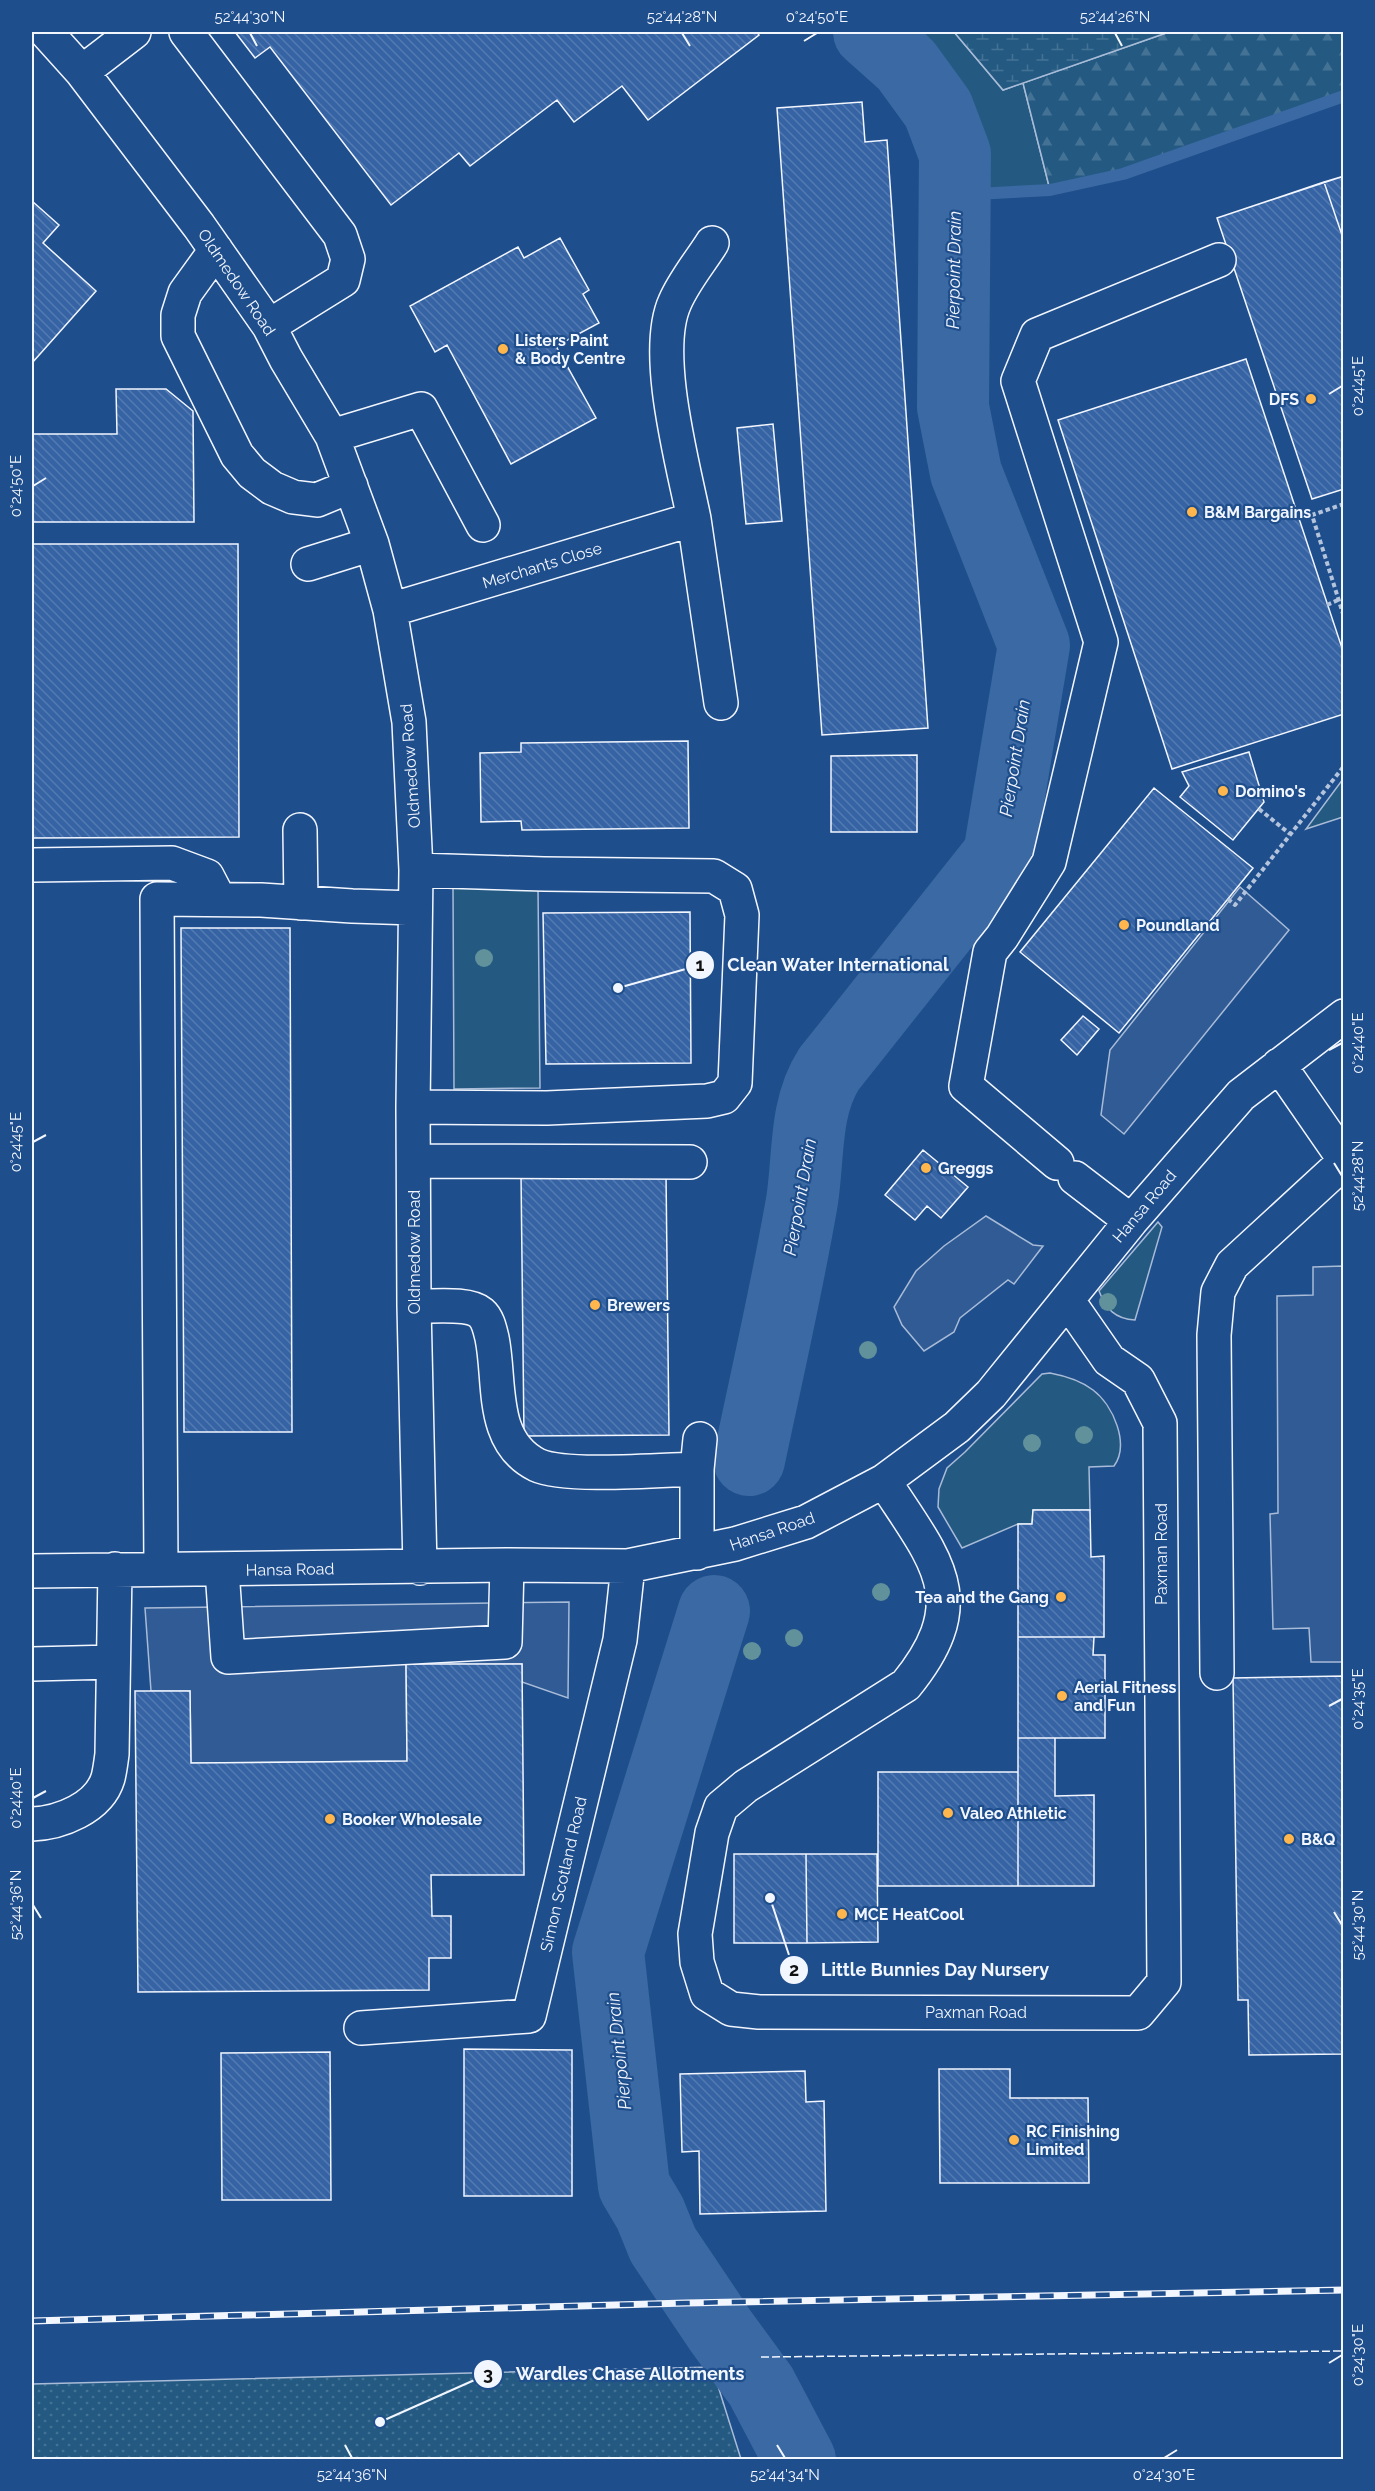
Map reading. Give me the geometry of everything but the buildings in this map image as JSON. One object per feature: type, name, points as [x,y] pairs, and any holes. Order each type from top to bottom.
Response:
[{"type":"street","name":"Oldmedow Road","points":[[46,32],[82,72],[216,250],[269,326],[332,436],[372,544],[390,610],[409,722],[416,870],[413,1107],[414,1306],[420,1568]]},
{"type":"street","points":[[82,72],[134,32]]},
{"type":"street","points":[[186,32],[340,235],[348,259],[343,280],[269,326]]},
{"type":"street","points":[[712,243],[675,302],[666,331],[666,365],[694,519],[721,703]]},
{"type":"street","points":[[216,250],[185,293],[178,315],[178,336],[237,455],[252,473],[272,488],[293,496],[317,500],[351,486]]},
{"type":"street","points":[[1131,1221],[1066,1171],[966,1086],[990,952],[1002,937],[1049,862],[1101,642],[1018,381],[1037,335],[1219,260]]},
{"type":"street","points":[[332,436],[421,409],[483,525]]},
{"type":"street","name":"Merchants Close","points":[[390,610],[694,519]]},
{"type":"street","points":[[308,564],[372,544]]},
{"type":"street","points":[[300,830],[301,903]]},
{"type":"street","points":[[32,865],[172,863],[207,876],[219,899]]},
{"type":"street","points":[[413,1107],[547,1108],[707,1101],[724,1097],[735,1083],[742,915],[735,889],[714,876],[416,870]]},
{"type":"street","points":[[161,1569],[157,899],[219,899],[415,908]]},
{"type":"street","name":"Hansa Road","points":[[32,1571],[420,1568],[507,1565],[628,1566],[735,1544],[806,1522],[884,1481],[957,1427],[991,1394],[1131,1221],[1241,1095],[1344,1016]]},
{"type":"street","points":[[1217,1673],[1214,1335],[1218,1292],[1232,1265],[1344,1161],[1279,1065]]},
{"type":"street","points":[[415,1161],[690,1162]]},
{"type":"street","name":"Paxman Road","points":[[884,1481],[929,1550],[941,1581],[944,1611],[938,1637],[925,1662],[906,1684],[746,1786],[721,1807],[712,1833],[695,1934],[697,1962],[707,1994],[731,2008],[759,2012],[1138,2013],[1164,1982],[1160,1424],[1138,1380],[1109,1360],[1068,1301]]},
{"type":"street","points":[[414,1306],[467,1307],[482,1313],[489,1326],[494,1347],[500,1410],[505,1432],[518,1451],[537,1465],[561,1472],[699,1454],[697,1553]]},
{"type":"street","points":[[222,1570],[228,1657],[505,1642],[507,1565]]},
{"type":"street","name":"Simon Scotland Road","points":[[361,2028],[530,2016],[620,1640],[628,1566]]},
{"type":"street","points":[[32,1824],[55,1822],[76,1812],[95,1798],[108,1780],[112,1754],[115,1569]]},
{"type":"street","points":[[32,1664],[113,1662]]},
{"type":"path","points":[[1344,504],[1312,515],[1344,617]]},
{"type":"path","points":[[1328,604],[1338,600]]},
{"type":"path","points":[[1228,899],[1235,905],[1344,766]]},
{"type":"path","points":[[1258,809],[1290,834]]},
{"type":"green space","points":[[869,32],[954,32],[1003,90],[1023,83],[1050,190],[956,195],[956,159],[950,135],[942,118],[922,86]]},
{"type":"green space","points":[[954,32],[1169,32],[1003,90]]},
{"type":"green space","points":[[1169,32],[1343,32],[1343,96],[1123,174],[1050,190],[1023,83]]},
{"type":"green space","points":[[1343,779],[1343,817],[1306,829]]},
{"type":"green space","points":[[453,888],[538,888],[540,1088],[454,1089]]},
{"type":"green space","points":[[1158,1222],[1162,1227],[1135,1320],[1122,1318],[1108,1308],[1099,1291]]},
{"type":"green space","points":[[1050,1373],[1078,1381],[1093,1390],[1107,1405],[1120,1436],[1119,1457],[1114,1466],[1089,1467],[1090,1510],[1033,1510],[1032,1524],[1018,1524],[962,1548],[938,1507],[939,1489],[947,1468],[1042,1374]]},
{"type":"green space","points":[[712,2367],[741,2459],[32,2459],[32,2384]]},
{"type":"shaded area","points":[[1240,887],[1289,930],[1124,1134],[1101,1115],[1110,1050]]},
{"type":"shaded area","points":[[986,1216],[1033,1245],[1043,1246],[1014,1284],[1008,1280],[960,1318],[954,1332],[924,1351],[902,1325],[894,1307],[916,1271],[944,1246]]},
{"type":"shaded area","points":[[1343,1266],[1343,1662],[1311,1662],[1309,1628],[1273,1629],[1270,1514],[1278,1513],[1277,1296],[1313,1295],[1313,1267]]},
{"type":"shaded area","points":[[569,1602],[568,1698],[522,1682],[522,1664],[406,1665],[407,1761],[191,1763],[190,1691],[151,1691],[145,1608]]},
{"type":"waterway","name":"Pierpoint Drain","points":[[749,1460],[796,1234],[815,1100],[829,1069],[999,855],[1034,645],[966,473],[953,407],[955,154],[938,109],[906,65],[869,32]]},
{"type":"waterway","points":[[956,195],[1050,190],[1123,174],[1344,96]]},
{"type":"waterway","name":"Pierpoint Drain","points":[[714,1611],[608,1952],[634,2186],[650,2213],[663,2245],[761,2386],[800,2460]]},
{"type":"railway","points":[[32,2321],[686,2303],[1344,2290]]},
{"type":"fence","points":[[761,2357],[1344,2351]]},
{"type":"place","name":"Listers Paint & Body Centre","points":[[503,349]]},
{"type":"place","name":"DFS","points":[[1311,399]]},
{"type":"place","name":"B&M Bargains","points":[[1192,512]]},
{"type":"place","name":"Domino's","points":[[1223,791]]},
{"type":"place","name":"Poundland","points":[[1124,925]]},
{"type":"place","name":"Clean Water International","points":[[618,988]]},
{"type":"place","name":"Greggs","points":[[926,1168]]},
{"type":"place","name":"Brewers","points":[[595,1305]]},
{"type":"place","name":"Tea and the Gang","points":[[1061,1597]]},
{"type":"place","name":"Aerial Fitness and Fun","points":[[1062,1696]]},
{"type":"place","name":"Valeo Athletic","points":[[948,1813]]},
{"type":"place","name":"Booker Wholesale","points":[[330,1819]]},
{"type":"place","name":"B&Q","points":[[1289,1839]]},
{"type":"place","name":"Little Bunnies Day Nursery","points":[[770,1898]]},
{"type":"place","name":"MCE HeatCool","points":[[842,1914]]},
{"type":"place","name":"RC Finishing Limited","points":[[1014,2140]]},
{"type":"place","name":"Wardles Chase Allotments","points":[[380,2422]]}]
